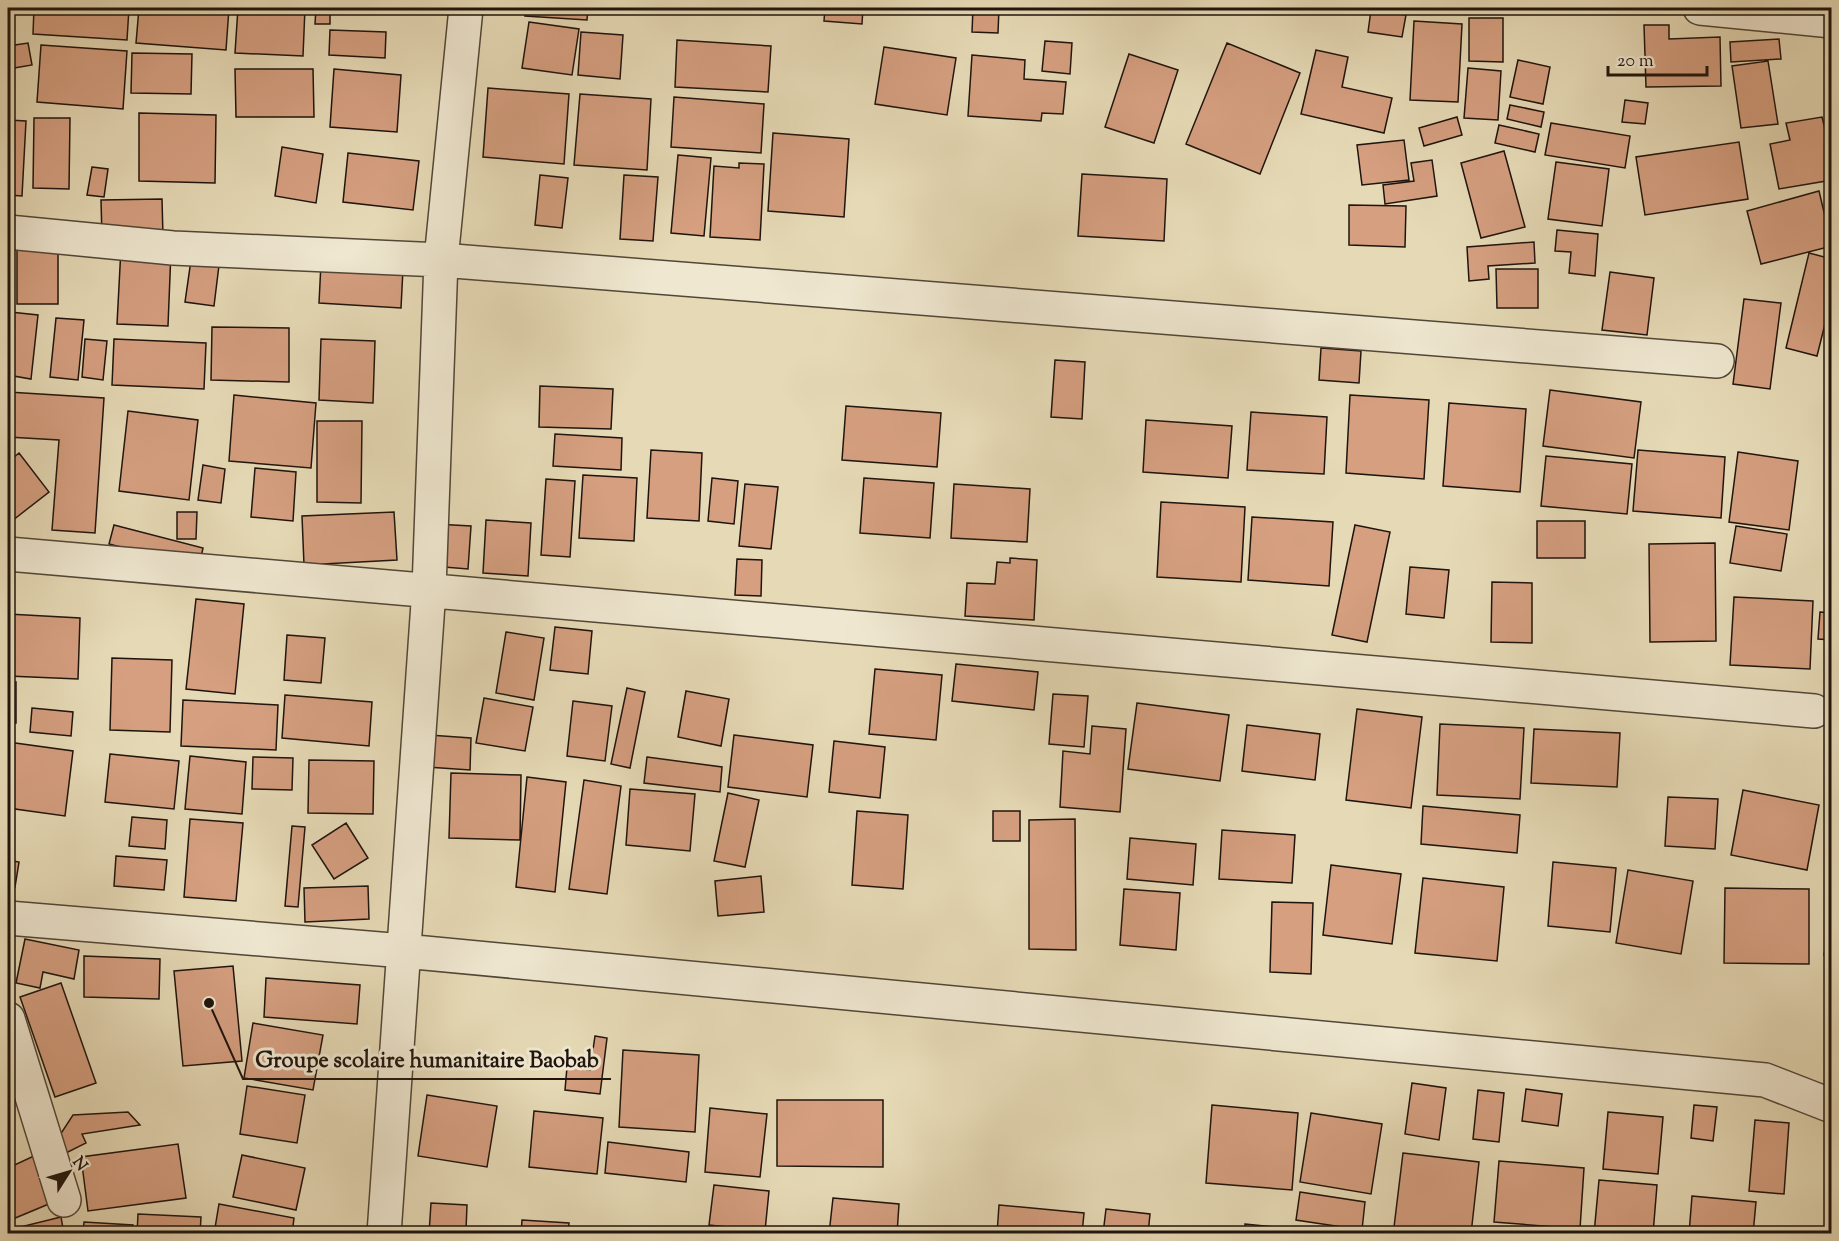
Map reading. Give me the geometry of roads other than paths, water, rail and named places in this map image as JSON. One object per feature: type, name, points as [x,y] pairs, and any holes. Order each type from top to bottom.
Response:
[{"type":"street","points":[[384,1233],[429,589],[441,260],[466,8]]},
{"type":"street","points":[[1700,8],[1829,16]]},
{"type":"street","points":[[8,232],[173,248],[441,260],[1717,361]]},
{"type":"street","points":[[8,554],[1814,711]]},
{"type":"street","points":[[8,918],[404,951],[1765,1080],[1832,1106]]},
{"type":"street","points":[[8,1019],[64,1200]]},
{"type":"place","name":"Groupe scolaire humanitaire Baobab","points":[[209,1003]]}]
